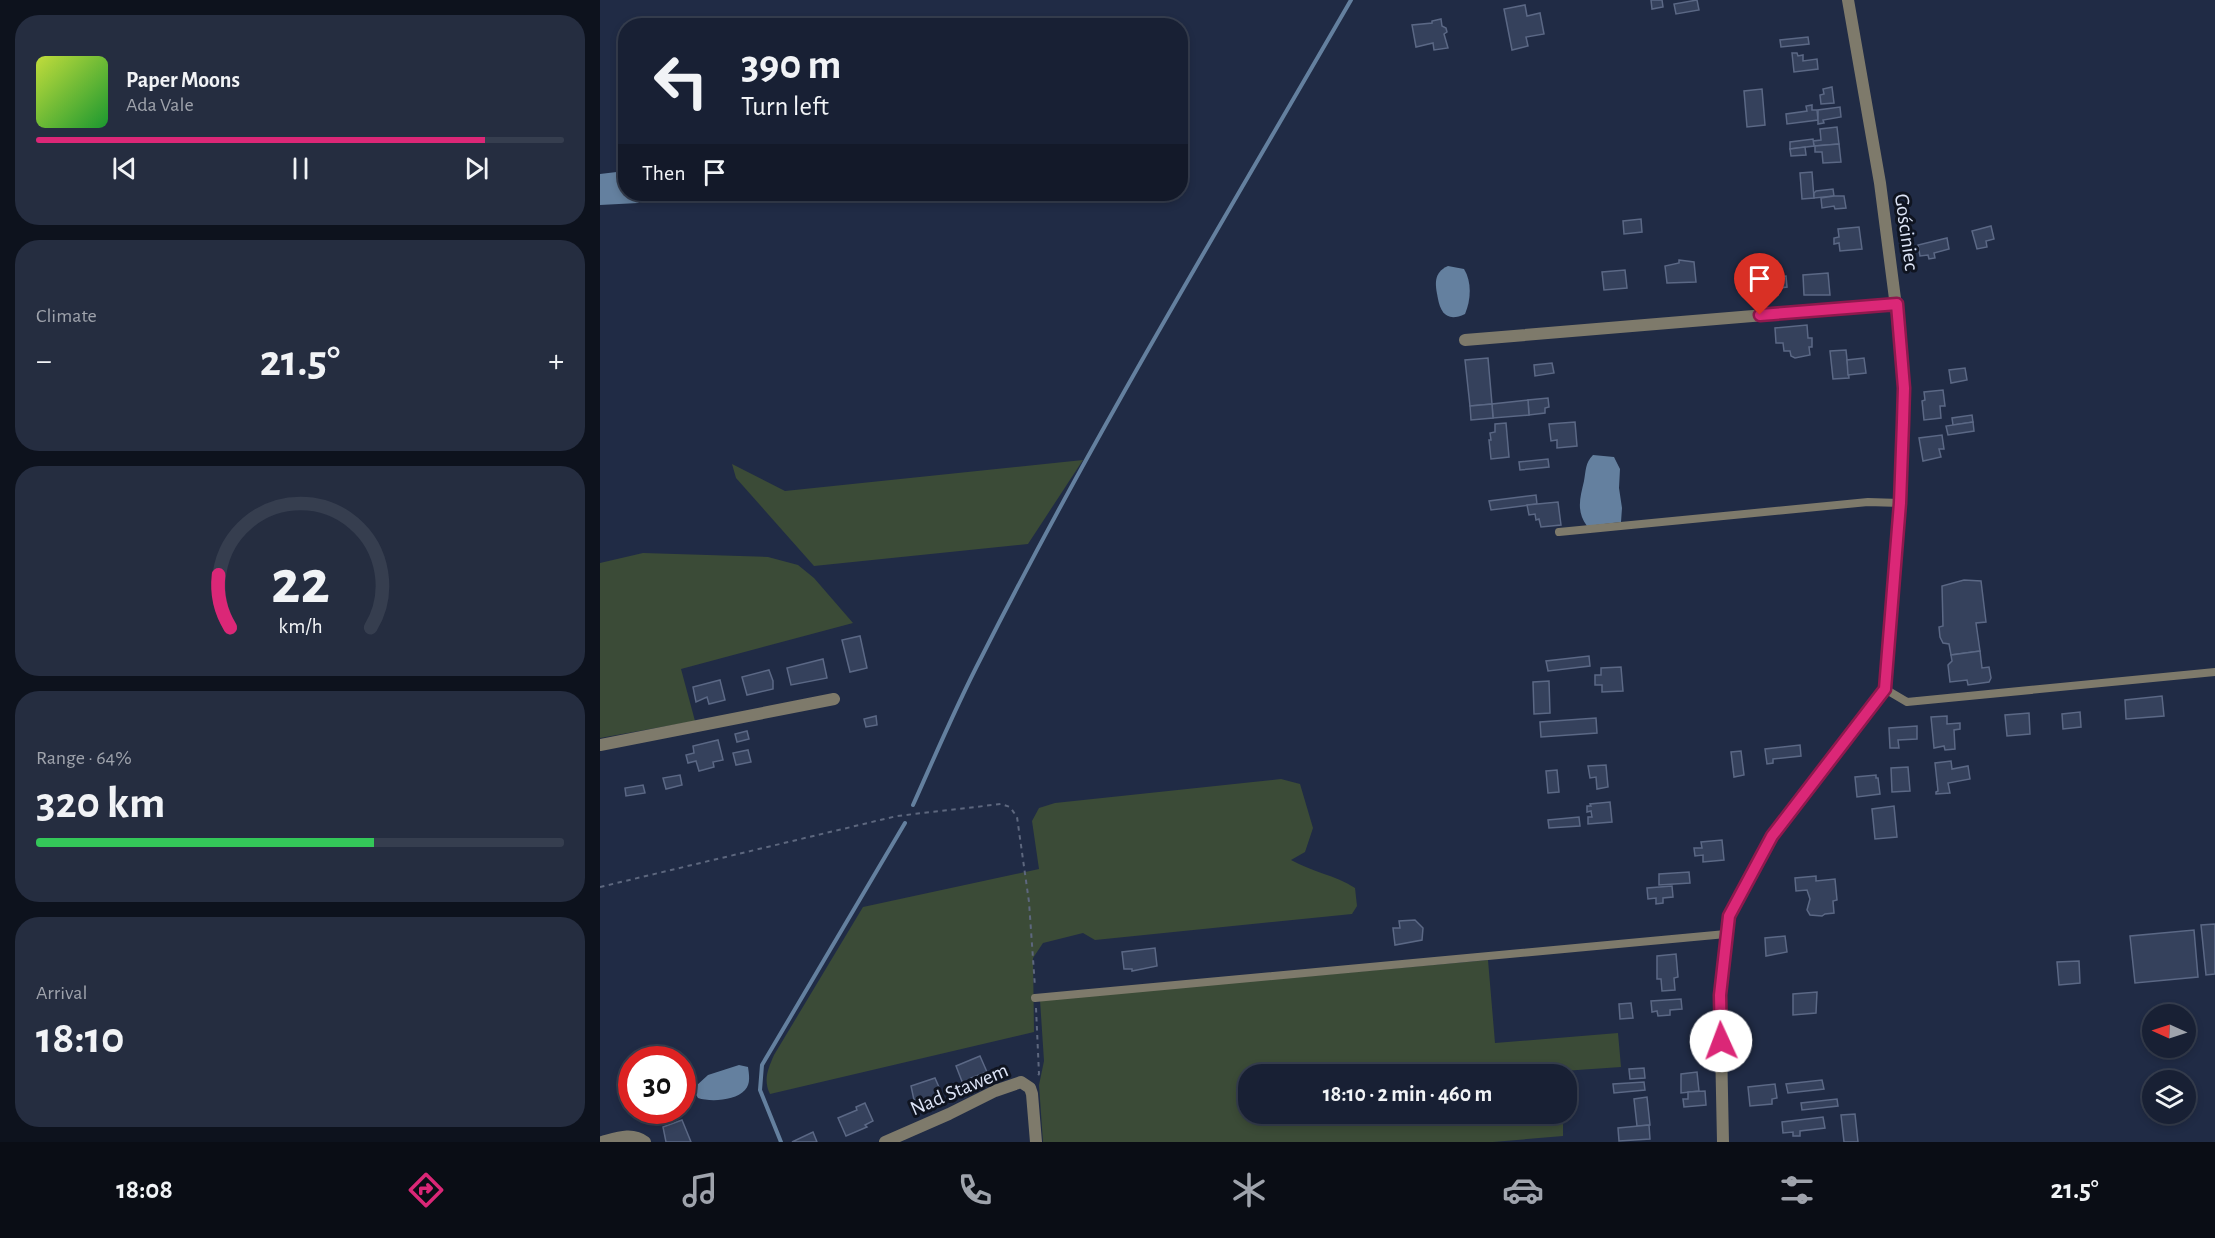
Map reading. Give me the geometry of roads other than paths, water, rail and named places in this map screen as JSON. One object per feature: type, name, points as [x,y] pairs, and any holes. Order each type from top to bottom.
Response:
[{"type":"street","name":"Gościniec","points":[[1848,0],[1880,183],[1897,304],[1904,388],[1900,503],[1885,689]]},
{"type":"street","points":[[1465,340],[1897,304]]},
{"type":"street","points":[[1723,1142],[1720,995],[1729,916],[1772,836],[1885,689]]},
{"type":"street","points":[[600,745],[834,699]]},
{"type":"street","name":"Nad Stawem","points":[[885,1142],[950,1114],[995,1091],[1021,1082],[1030,1088],[1032,1094],[1036,1142]]},
{"type":"street","points":[[602,1142],[632,1136],[639,1137],[645,1142]]},
{"type":"lane","points":[[1559,532],[1868,502],[1900,503]]},
{"type":"lane","points":[[1885,689],[1907,702],[2215,672]]},
{"type":"lane","points":[[1035,998],[1726,934]]},
{"type":"water","points":[[618,172],[618,201],[640,201],[600,205],[600,174]]},
{"type":"water","points":[[1448,266],[1464,269],[1469,285],[1465,314],[1454,317],[1446,315],[1441,309],[1436,288],[1437,276]]},
{"type":"water","points":[[1593,455],[1614,457],[1620,469],[1621,522],[1587,526],[1581,515],[1580,499],[1586,467]]},
{"type":"water","points":[[739,1065],[748,1067],[749,1082],[741,1094],[735,1096],[722,1100],[698,1098],[696,1086],[708,1075]]},
{"type":"waterway","points":[[913,805],[972,676],[1069,491],[1161,327],[1351,0]]},
{"type":"waterway","points":[[781,1142],[760,1090],[762,1065],[905,823]]}]
